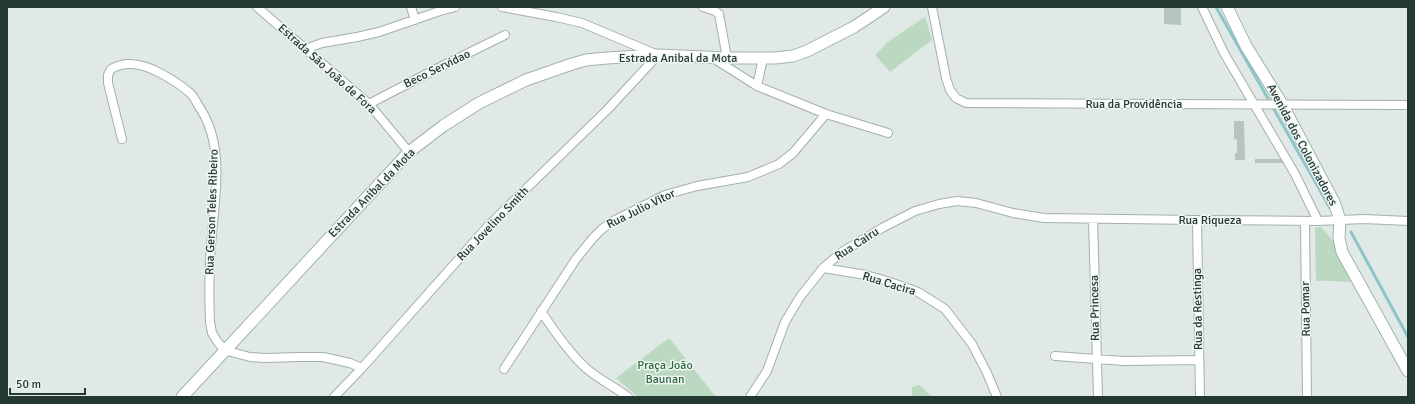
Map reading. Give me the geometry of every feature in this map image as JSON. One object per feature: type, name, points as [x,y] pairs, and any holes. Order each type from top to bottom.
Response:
[{"type":"street","name":"Estrada São João de Fora","points":[[257,7],[369,104],[410,152]]},
{"type":"street","points":[[411,7],[415,20]]},
{"type":"street","points":[[305,49],[322,43],[379,32],[454,7]]},
{"type":"street","points":[[502,7],[582,23],[658,55]]},
{"type":"street","points":[[704,7],[720,14],[727,58]]},
{"type":"street","name":"Estrada Anibal da Mota","points":[[182,397],[224,350],[410,152],[443,126],[464,112],[526,80],[552,70],[586,60],[658,55],[727,58],[793,56],[807,51],[854,27],[884,7]]},
{"type":"street","name":"Rua da Providência","points":[[932,7],[946,78],[950,90],[956,98],[966,103],[1408,105]]},
{"type":"street","name":"Avenida dos Colonizadores","points":[[1202,7],[1224,53],[1257,104],[1295,174],[1318,221]]},
{"type":"street","name":"Avenida dos Colonizadores","points":[[1227,7],[1246,46],[1334,202],[1340,220],[1339,238],[1342,252],[1408,370]]},
{"type":"street","name":"Beco Servidao","points":[[369,104],[505,35]]},
{"type":"street","name":"Rua Jovelino Smith","points":[[334,397],[362,368],[489,226],[608,109],[658,55]]},
{"type":"street","points":[[712,57],[757,86],[826,114],[888,133]]},
{"type":"street","points":[[757,86],[763,58]]},
{"type":"street","name":"Rua Gerson Teles Ribeiro","points":[[122,139],[108,83],[108,76],[111,69],[125,64],[136,64],[151,68],[190,93],[202,110],[210,127],[216,153],[215,198],[210,249],[210,322],[212,332],[224,350]]},
{"type":"street","name":"Rua Julio Vitor","points":[[504,369],[576,259],[593,238],[613,221],[665,195],[696,186],[748,177],[779,164],[793,153],[826,114]]},
{"type":"street","name":"Rua Cairu","points":[[750,397],[767,371],[785,322],[800,297],[823,268],[842,252],[882,228],[915,211],[933,206],[957,201],[976,203],[1013,213]]},
{"type":"street","name":"Rua Riqueza","points":[[1013,213],[1044,218],[1093,219],[1408,221]]},
{"type":"street","name":"Rua Princesa","points":[[1093,219],[1098,397]]},
{"type":"street","name":"Rua da Restinga","points":[[1197,220],[1200,397]]},
{"type":"street","name":"Rua Pomar","points":[[1305,221],[1307,397]]},
{"type":"street","name":"Rua Cacira","points":[[823,268],[866,275],[890,282],[918,292],[945,309],[972,344],[997,397]]},
{"type":"street","points":[[541,311],[572,353],[586,368],[600,380],[628,397]]},
{"type":"street","points":[[224,350],[250,357],[323,357],[350,363],[362,368]]},
{"type":"street","points":[[1055,356],[1124,361],[1199,360]]},
{"type":"green space","points":[[925,17],[932,40],[890,72],[875,55],[889,41]]},
{"type":"green space","points":[[1321,227],[1334,242],[1353,282],[1316,281],[1315,228]]},
{"type":"green space","name":"Praça João Baunan","points":[[669,338],[716,397],[638,397],[616,378]]},
{"type":"green space","points":[[920,385],[932,397],[912,397],[912,387]]},
{"type":"building","points":[[1164,7],[1181,7],[1181,25],[1164,24]]},
{"type":"building","points":[[1234,121],[1244,121],[1245,160],[1235,160],[1235,153],[1237,153],[1237,139],[1234,140]]},
{"type":"building","points":[[1255,159],[1283,159],[1283,163],[1255,163]]},
{"type":"waterway","points":[[1216,7],[1330,208]]},
{"type":"waterway","points":[[1351,232],[1408,337]]}]
